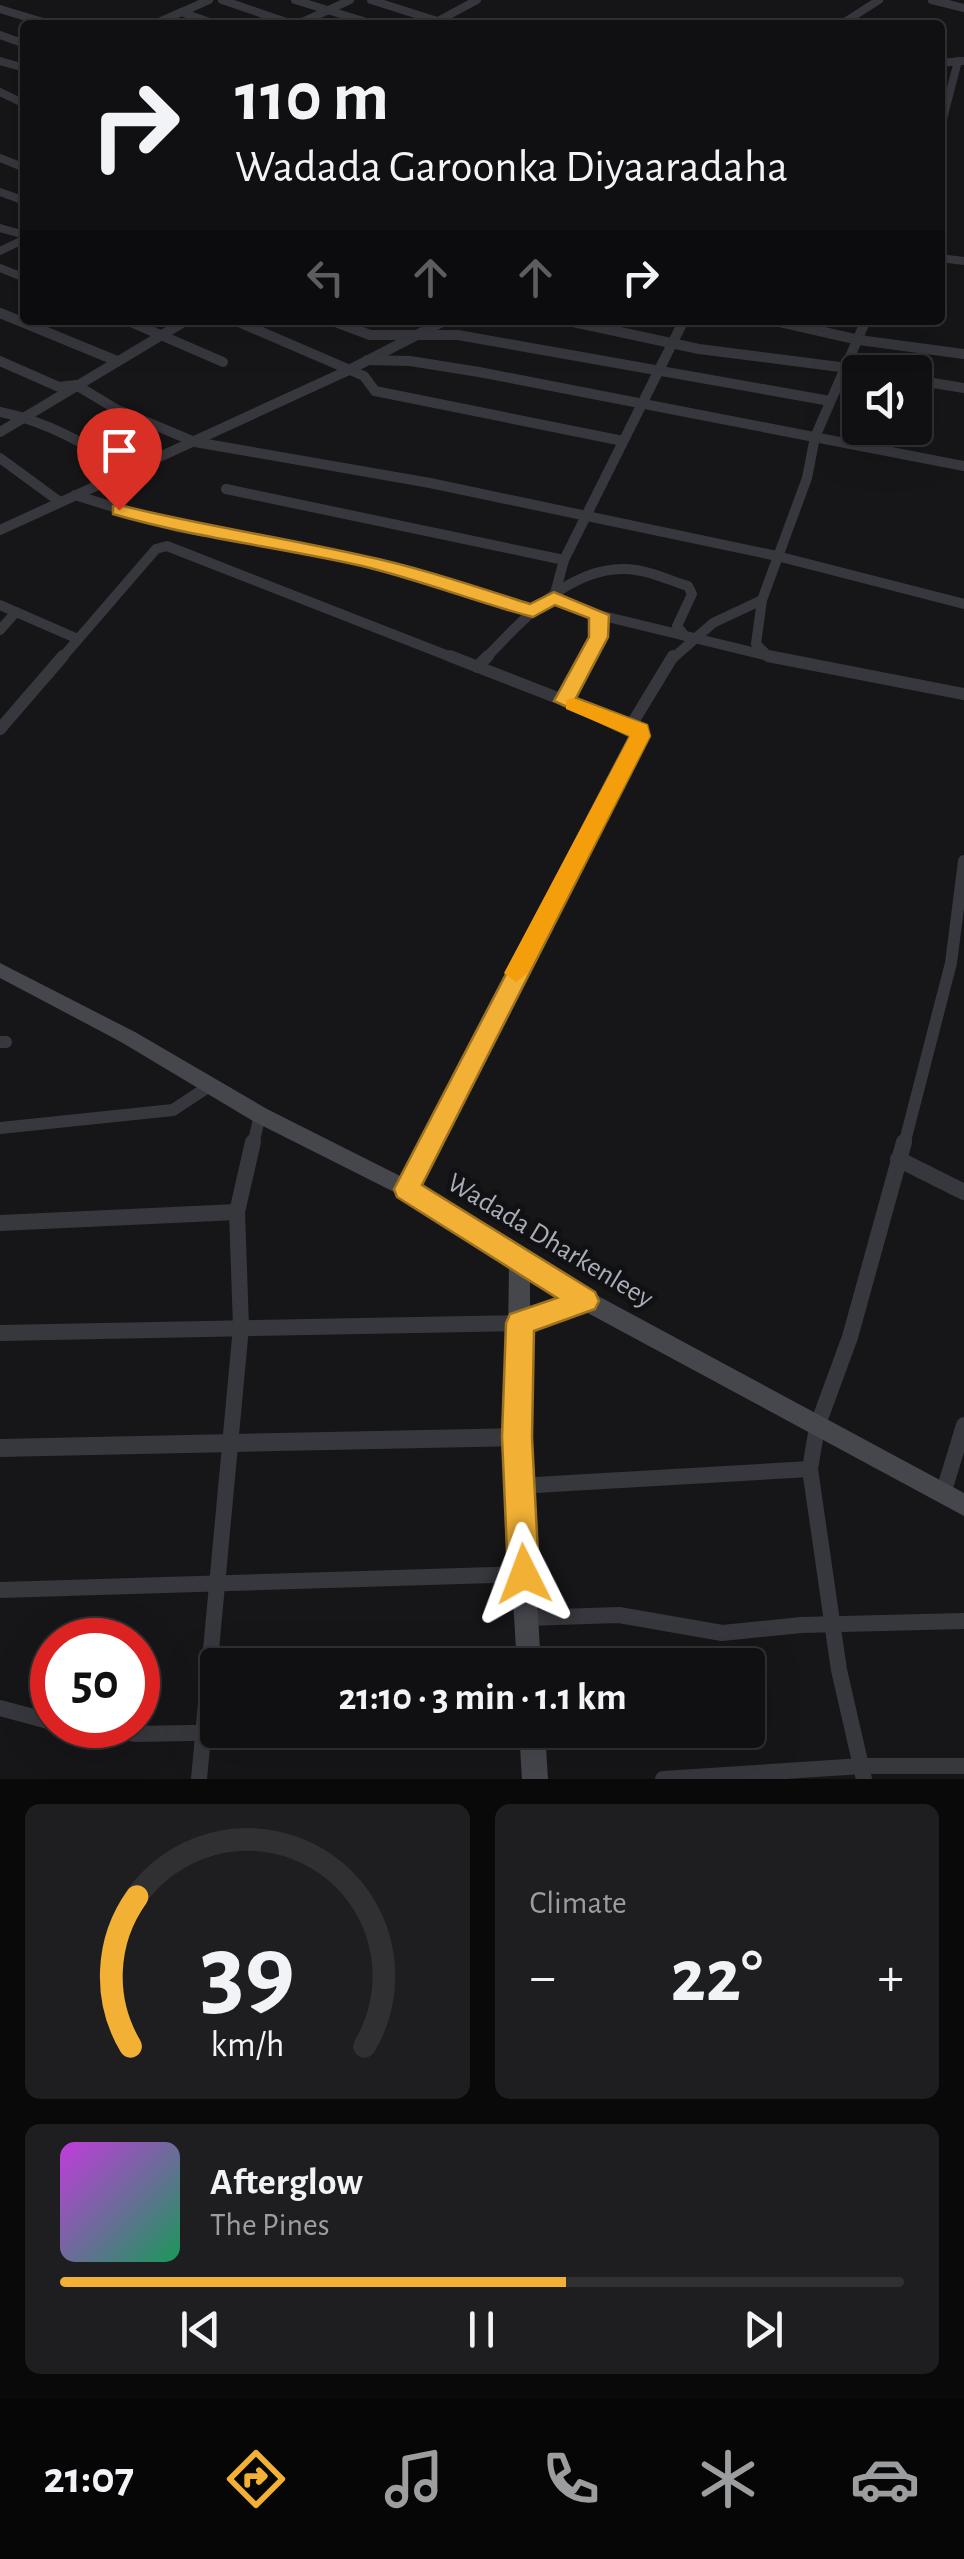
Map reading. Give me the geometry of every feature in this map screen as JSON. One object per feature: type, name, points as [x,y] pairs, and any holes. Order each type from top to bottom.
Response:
[{"type":"main road","name":"Wadada Dharkenleey","points":[[0,970],[211,1084],[260,1115],[407,1189],[586,1301],[954,1499]]},
{"type":"main road","points":[[520,1259],[517,1437],[528,1648]]},
{"type":"main road","points":[[520,1323],[586,1301]]},
{"type":"main road","points":[[533,1748],[535,1779]]},
{"type":"street","points":[[163,20],[209,0]]},
{"type":"street","points":[[222,0],[281,20]]},
{"type":"street","points":[[295,0],[360,20]]},
{"type":"street","points":[[307,20],[350,0]]},
{"type":"street","points":[[372,0],[426,20]]},
{"type":"street","points":[[440,20],[477,0]]},
{"type":"street","points":[[848,20],[879,0]]},
{"type":"street","points":[[932,0],[964,8]]},
{"type":"street","points":[[0,9],[36,20]]},
{"type":"street","points":[[181,12],[204,20]]},
{"type":"street","points":[[945,109],[960,78],[961,61]]},
{"type":"street","points":[[0,100],[20,90]]},
{"type":"street","points":[[0,92],[20,101]]},
{"type":"street","points":[[945,96],[950,96]]},
{"type":"street","points":[[29,325],[116,361]]},
{"type":"street","points":[[139,325],[222,362]]},
{"type":"street","points":[[0,432],[177,325]]},
{"type":"street","points":[[246,325],[364,376],[375,390],[622,440]]},
{"type":"street","points":[[343,325],[370,335],[458,335],[830,401]]},
{"type":"street","points":[[0,530],[349,370],[436,325]]},
{"type":"street","points":[[587,325],[670,343],[842,365]]},
{"type":"street","points":[[554,598],[564,560],[681,325]]},
{"type":"street","points":[[793,325],[859,340],[964,354]]},
{"type":"street","points":[[852,355],[864,325]]},
{"type":"street","points":[[367,360],[410,361],[480,372],[964,466]]},
{"type":"street","points":[[0,361],[59,386],[76,385],[116,409],[195,442],[430,483],[777,556],[964,604]]},
{"type":"street","points":[[768,656],[756,644],[762,600],[807,478],[815,437],[842,376]]},
{"type":"street","points":[[932,383],[964,388]]},
{"type":"street","points":[[0,412],[24,417],[94,449],[127,470]]},
{"type":"street","points":[[0,458],[60,502]]},
{"type":"street","points":[[226,488],[564,560]]},
{"type":"street","points":[[74,494],[176,527],[318,551],[439,580],[533,612]]},
{"type":"street","points":[[0,729],[156,549],[166,546],[640,730],[407,1189]]},
{"type":"street","points":[[477,666],[533,612],[593,571],[627,569],[688,586],[692,594],[677,626],[687,638]]},
{"type":"street","points":[[554,598],[599,615],[687,638],[733,644],[768,656],[964,694]]},
{"type":"street","points":[[630,726],[687,638],[716,618],[762,600]]},
{"type":"street","points":[[0,606],[78,640]]},
{"type":"street","points":[[0,630],[16,612]]},
{"type":"street","points":[[564,701],[598,637],[599,615]]},
{"type":"street","points":[[863,1773],[839,1670],[810,1469],[817,1427],[850,1337],[898,1160],[958,965],[964,861]]},
{"type":"street","points":[[0,1128],[173,1110],[211,1084]]},
{"type":"street","points":[[211,1648],[240,1327],[237,1212],[260,1115]]},
{"type":"street","points":[[898,1160],[964,1192]]},
{"type":"street","points":[[0,1223],[237,1212]]},
{"type":"street","points":[[0,1332],[520,1323]]},
{"type":"street","points":[[954,1499],[964,1426]]},
{"type":"street","points":[[0,1448],[517,1437]]},
{"type":"street","points":[[518,1486],[810,1469]]},
{"type":"street","points":[[0,1590],[524,1574]]},
{"type":"street","points":[[526,1618],[619,1615],[722,1633],[964,1620]]},
{"type":"street","points":[[0,1708],[30,1716]]},
{"type":"street","points":[[160,1734],[200,1730]]},
{"type":"street","points":[[200,1779],[201,1748]]},
{"type":"street","points":[[663,1779],[964,1766]]},
{"type":"slow traffic","points":[[516,973],[640,736],[640,730],[573,705]]},
{"type":"route","points":[[119,510],[176,527],[361,560],[439,580],[533,612],[554,598],[599,615],[598,637],[564,701],[640,730],[640,736],[407,1189],[586,1301],[520,1323],[517,1437],[524,1574]]}]
